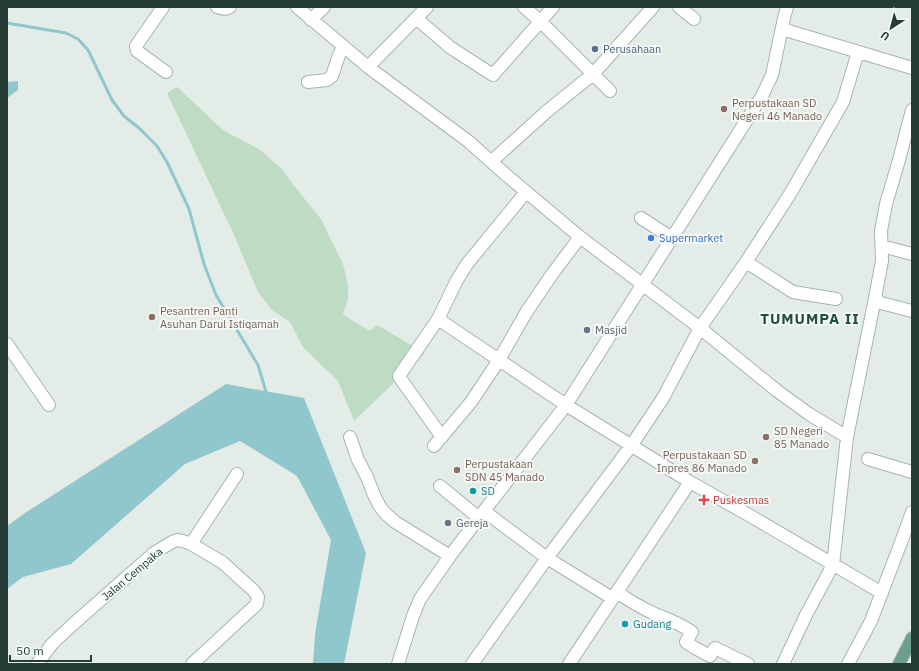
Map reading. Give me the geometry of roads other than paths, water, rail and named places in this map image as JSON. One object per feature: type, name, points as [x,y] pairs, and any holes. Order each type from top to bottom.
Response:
[{"type":"main road","points":[[899,664],[912,638]]},
{"type":"street","points":[[163,7],[136,46],[137,51],[166,72]]},
{"type":"street","points":[[217,7],[226,9],[230,7]]},
{"type":"street","points":[[296,7],[368,67],[468,141],[580,237],[700,328],[776,390],[809,414],[847,438]]},
{"type":"street","points":[[311,20],[324,7]]},
{"type":"street","points":[[368,67],[428,7]]},
{"type":"street","points":[[524,7],[610,91]]},
{"type":"street","points":[[416,18],[451,48],[493,75],[554,7]]},
{"type":"street","points":[[492,161],[546,112],[593,74],[654,7]]},
{"type":"street","points":[[679,7],[694,19]]},
{"type":"street","points":[[398,664],[413,616],[420,600],[481,514],[566,405],[762,96],[772,75],[787,7]]},
{"type":"street","points":[[782,29],[912,68]]},
{"type":"street","points":[[308,82],[329,78],[332,76],[343,47]]},
{"type":"street","points":[[472,664],[547,558],[631,446],[663,398],[700,328],[746,262],[790,194],[843,102],[858,52]]},
{"type":"street","points":[[783,664],[806,615],[833,564],[847,438],[882,261],[881,231],[886,204],[912,110]]},
{"type":"street","points":[[526,192],[465,268],[457,280],[438,319],[400,374],[399,377],[438,441],[471,402],[499,360],[527,311],[580,237]]},
{"type":"street","points":[[641,218],[672,238]]},
{"type":"street","points":[[882,246],[912,254]]},
{"type":"street","points":[[746,262],[793,292],[836,299]]},
{"type":"street","points":[[875,298],[881,303],[912,311]]},
{"type":"street","points":[[438,319],[566,405],[631,446],[690,482],[882,593]]},
{"type":"street","points":[[7,344],[49,405]]},
{"type":"street","points":[[350,437],[358,460],[379,506],[384,512],[395,522],[450,556]]},
{"type":"street","points":[[868,459],[912,472]]},
{"type":"street","points":[[191,544],[236,474]]},
{"type":"street","points":[[569,664],[690,482]]},
{"type":"street","points":[[440,486],[547,558],[614,595],[692,632],[686,642],[695,648],[710,656],[715,648],[748,664]]},
{"type":"street","points":[[848,664],[871,620],[912,512]]},
{"type":"street","name":"Jalan Cempaka","points":[[37,664],[52,644],[71,626],[154,553],[177,540],[191,544],[222,562],[254,591],[258,597],[257,604],[192,664]]},
{"type":"water","points":[[18,81],[18,90],[7,98],[7,82]]},
{"type":"water","points":[[226,384],[304,398],[366,553],[344,664],[313,664],[315,634],[331,540],[297,476],[240,441],[185,464],[71,564],[23,577],[7,589],[7,526]]},
{"type":"waterway","points":[[7,23],[66,33],[78,39],[88,50],[112,100],[124,116],[139,128],[157,146],[167,162],[189,209],[204,264],[216,295],[258,365],[267,395]]},
{"type":"place","name":"Perusahaan","points":[[595,49]]},
{"type":"place","name":"Perpustakaan SD Negeri 46 Manado","points":[[724,109]]},
{"type":"place","name":"Supermarket","points":[[651,238]]},
{"type":"place","name":"Pesantren Panti Asuhan Darul Istiqamah","points":[[152,317]]},
{"type":"place","name":"Masjid","points":[[587,330]]},
{"type":"place","name":"SD Negeri 85 Manado","points":[[766,437]]},
{"type":"place","name":"Perpustakaan SD Inpres 86 Manado","points":[[755,461]]},
{"type":"place","name":"Perpustakaan SDN 45 Manado","points":[[457,470]]},
{"type":"place","name":"SD","points":[[473,491]]},
{"type":"place","name":"Puskesmas","points":[[704,500]]},
{"type":"place","name":"Gereja","points":[[448,523]]},
{"type":"place","name":"Gudang","points":[[625,624]]},
{"type":"district","name":"TUMUMPA II","points":[[810,318]]}]
